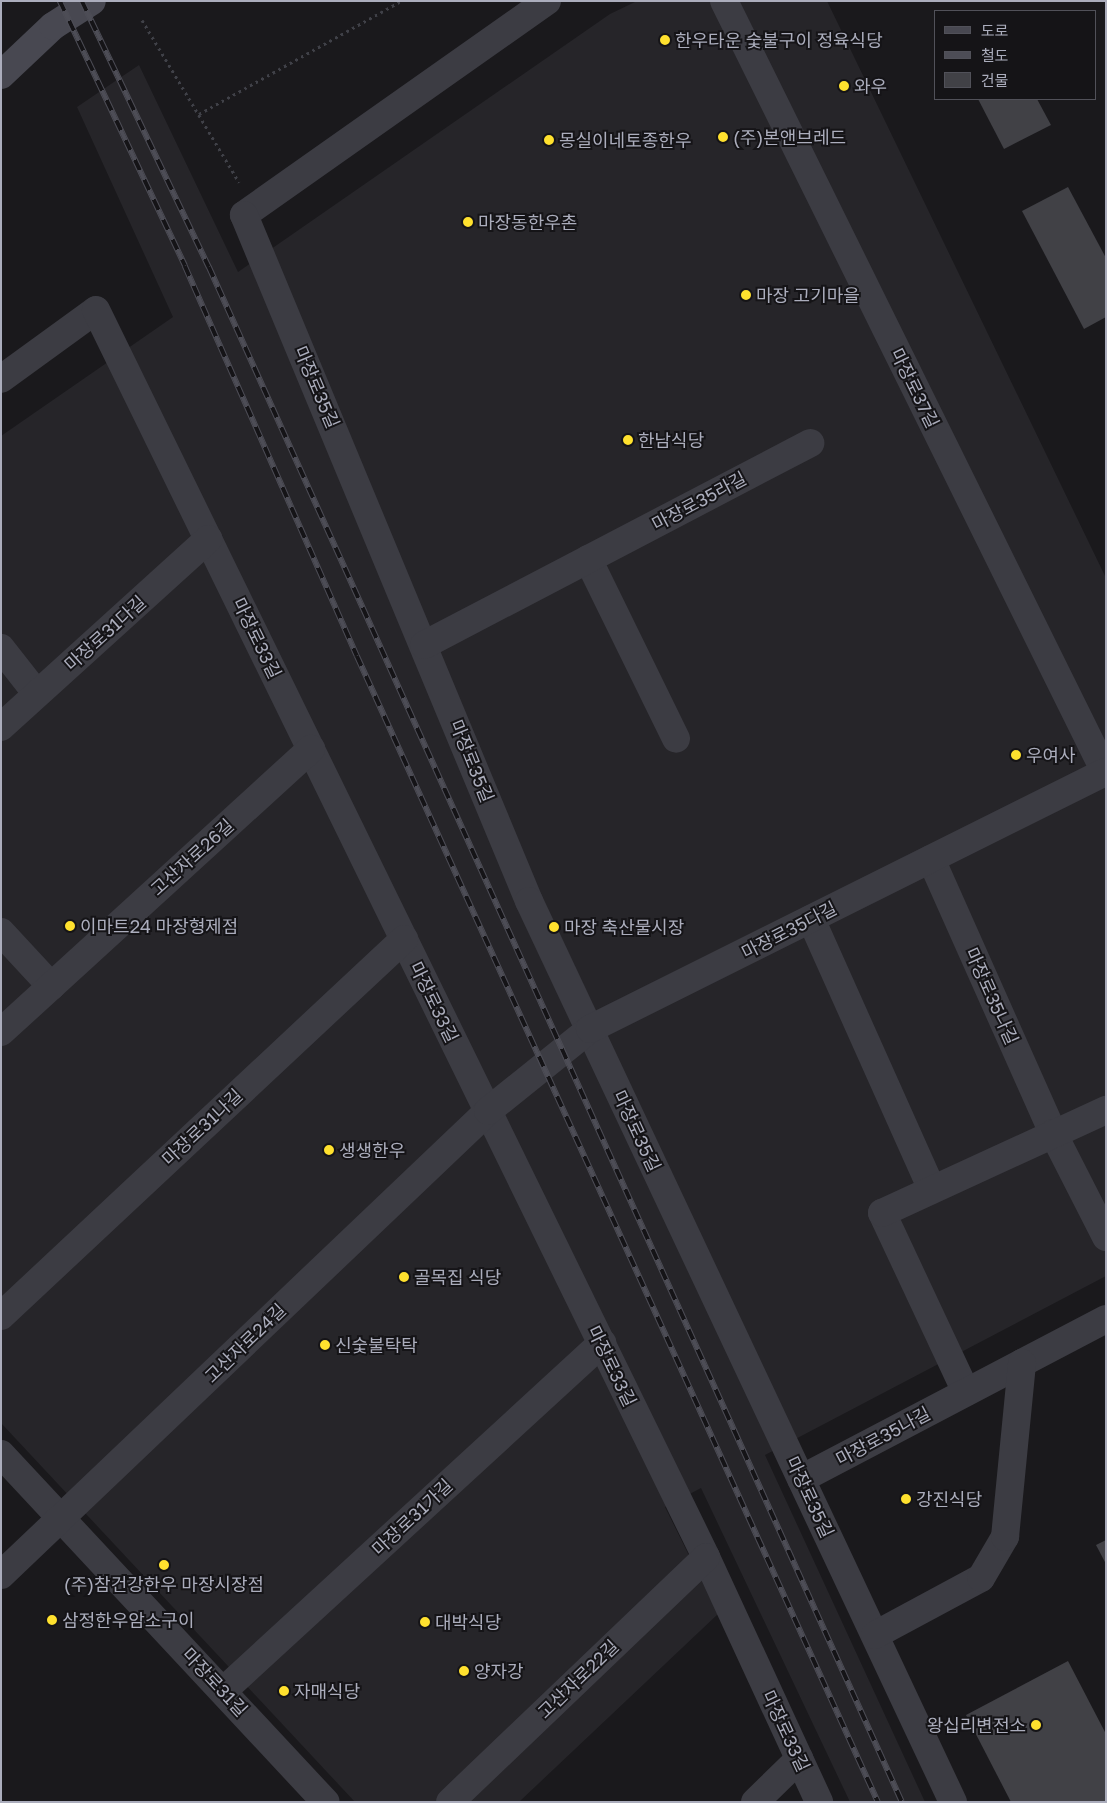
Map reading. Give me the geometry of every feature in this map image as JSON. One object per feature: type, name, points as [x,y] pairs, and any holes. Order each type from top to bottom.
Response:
[{"type":"main road","points":[[1,74],[53,26],[92,1]]},
{"type":"street","points":[[254,208],[547,1]]},
{"type":"street","name":"마장로37길","points":[[724,1],[1105,773]]},
{"type":"street","name":"마장로35길","points":[[254,208],[244,215],[529,901],[953,1802]]},
{"type":"street","name":"마장로33길","points":[[1,379],[96,310],[706,1557],[819,1802]]},
{"type":"street","name":"마장로35라길","points":[[424,645],[810,443]]},
{"type":"street","name":"마장로31다길","points":[[1,727],[208,539]]},
{"type":"street","points":[[588,559],[676,739]]},
{"type":"street","points":[[1,648],[37,694]]},
{"type":"street","name":"고산자로26길","points":[[1,1032],[311,749]]},
{"type":"street","name":"마장로35다길","points":[[488,1110],[590,1030],[931,858],[1105,773]]},
{"type":"street","name":"마장로35나길","points":[[931,858],[1053,1133],[1106,1237]]},
{"type":"street","points":[[811,919],[932,1190]]},
{"type":"street","points":[[1,932],[51,986]]},
{"type":"street","name":"마장로31나길","points":[[1,1316],[404,938]]},
{"type":"street","name":"고산자로24길","points":[[1,1575],[488,1110]]},
{"type":"street","points":[[966,1392],[882,1214],[1106,1110]]},
{"type":"street","name":"마장로35나길","points":[[801,1479],[1106,1319]]},
{"type":"street","name":"마장로31가길","points":[[223,1691],[602,1343]]},
{"type":"street","points":[[875,1635],[981,1578],[1005,1536],[1022,1363]]},
{"type":"street","name":"마장로31길","points":[[1,1454],[62,1517],[326,1802]]},
{"type":"street","name":"고산자로22길","points":[[450,1802],[706,1557]]},
{"type":"street","points":[[755,1802],[799,1759]]},
{"type":"path","points":[[199,114],[401,1]]},
{"type":"path","points":[[142,20],[254,208]]},
{"type":"shaded area","name":"마장 축산물시장","points":[[637,1],[827,1],[1106,578],[1106,1276],[765,1455],[925,1802],[850,1802],[701,1488],[665,1507],[718,1614],[519,1802],[355,1802],[1,1423],[1,436],[173,317],[77,107],[139,65],[238,272],[610,14]]},
{"type":"building","points":[[979,100],[1038,100],[1051,125],[1004,149]]},
{"type":"building","points":[[1068,187],[1106,258],[1106,317],[1084,329],[1022,211]]},
{"type":"building","points":[[1106,1540],[1106,1564],[1096,1545]]},
{"type":"building","name":"왕십리변전소","points":[[1068,1661],[1106,1734],[1106,1802],[1011,1802],[966,1715]]},
{"type":"railway","points":[[60,1],[185,266],[357,656],[878,1802]]},
{"type":"railway","points":[[82,1],[209,267],[902,1802]]},
{"type":"place","name":"한우타운 숯불구이 정육식당","points":[[665,40]]},
{"type":"place","name":"와우","points":[[844,86]]},
{"type":"place","name":"(주)본앤브레드","points":[[723,137]]},
{"type":"place","name":"몽실이네토종한우","points":[[549,140]]},
{"type":"place","name":"마장동한우촌","points":[[468,222]]},
{"type":"place","name":"마장 고기마을","points":[[746,295]]},
{"type":"place","name":"한남식당","points":[[628,440]]},
{"type":"place","name":"우여사","points":[[1016,755]]},
{"type":"place","name":"이마트24 마장형제점","points":[[70,926]]},
{"type":"place","name":"마장 축산물시장","points":[[554,927]]},
{"type":"place","name":"생생한우","points":[[329,1150]]},
{"type":"place","name":"골목집 식당","points":[[404,1277]]},
{"type":"place","name":"신숯불탁탁","points":[[325,1345]]},
{"type":"place","name":"강진식당","points":[[906,1499]]},
{"type":"place","name":"(주)참건강한우 마장시장점","points":[[164,1565]]},
{"type":"place","name":"삼정한우암소구이","points":[[52,1620]]},
{"type":"place","name":"대박식당","points":[[425,1622]]},
{"type":"place","name":"양자강","points":[[464,1671]]},
{"type":"place","name":"자매식당","points":[[284,1691]]},
{"type":"place","name":"왕십리변전소","points":[[1036,1725]]}]
